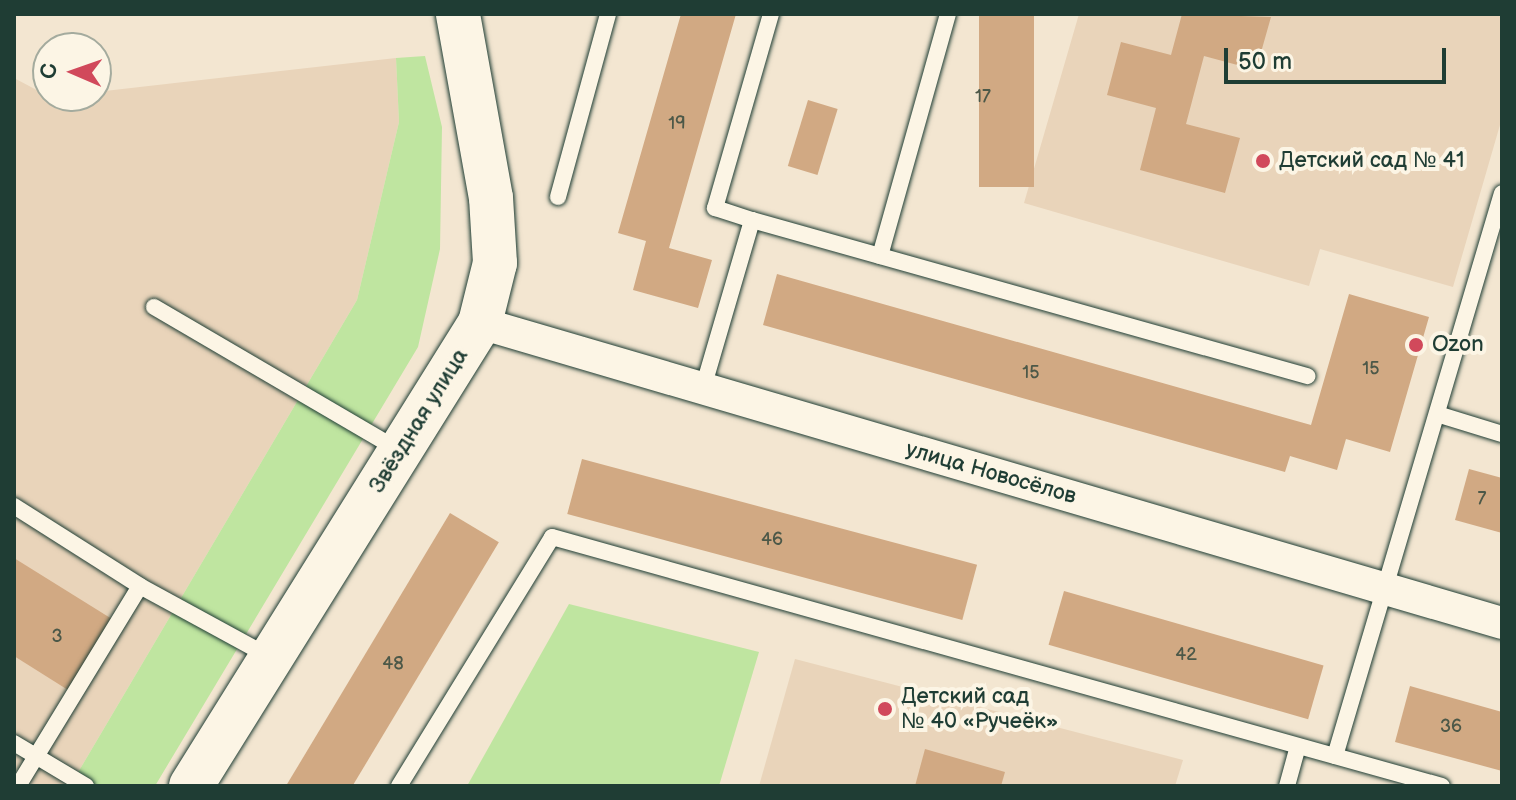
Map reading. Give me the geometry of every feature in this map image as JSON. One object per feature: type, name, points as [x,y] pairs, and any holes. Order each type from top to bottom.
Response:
[{"type":"street","name":"Звёздная улица","points":[[191,786],[480,323],[495,263],[491,198],[458,14]]},
{"type":"street","name":"улица Новосёлов","points":[[480,323],[1502,623]]},
{"type":"lane","points":[[558,197],[608,14]]},
{"type":"lane","points":[[771,14],[715,208],[1307,376]]},
{"type":"lane","points":[[880,256],[948,14]]},
{"type":"lane","points":[[1335,756],[1502,193]]},
{"type":"lane","points":[[703,388],[752,220]]},
{"type":"lane","points":[[154,307],[400,451]]},
{"type":"lane","points":[[1437,414],[1502,434]]},
{"type":"lane","points":[[14,506],[140,586],[271,658]]},
{"type":"lane","points":[[399,786],[552,537],[1442,786]]},
{"type":"lane","points":[[18,786],[140,586]]},
{"type":"lane","points":[[14,743],[86,786]]},
{"type":"lane","points":[[1287,786],[1298,746]]},
{"type":"shaded area","name":"Детский сад № 41","points":[[1079,14],[1502,14],[1502,118],[1453,287],[1320,249],[1309,286],[1024,203]]},
{"type":"shaded area","points":[[396,58],[399,122],[357,300],[70,786],[14,786],[14,78],[32,88],[32,112],[112,112],[112,90]]},
{"type":"shaded area","name":"Детский сад № 40 «Ручеёк»","points":[[795,659],[1183,760],[1175,786],[759,786]]},
{"type":"green space","points":[[425,56],[442,127],[440,249],[418,347],[155,786],[70,786],[357,300],[399,122],[396,58]]},
{"type":"green space","points":[[569,604],[759,652],[719,786],[467,786]]},
{"type":"building","points":[[681,14],[736,14],[669,248],[712,260],[698,308],[633,290],[646,241],[618,233]]},
{"type":"building","points":[[979,14],[1034,14],[1034,187],[979,187]]},
{"type":"building","points":[[1182,14],[1271,17],[1256,70],[1204,56],[1186,124],[1240,138],[1225,193],[1140,170],[1156,108],[1107,95],[1121,42],[1171,55]]},
{"type":"building","points":[[808,100],[838,109],[817,175],[788,166]]},
{"type":"building","points":[[777,274],[1311,425],[1349,294],[1429,317],[1390,452],[1346,439],[1337,470],[1290,456],[1285,472],[763,325]]},
{"type":"building","points":[[582,459],[977,565],[962,620],[567,514]]},
{"type":"building","points":[[1469,469],[1502,478],[1502,533],[1455,520]]},
{"type":"building","points":[[450,513],[499,542],[352,786],[286,786]]},
{"type":"building","points":[[14,558],[112,619],[68,690],[14,656]]},
{"type":"building","points":[[1064,591],[1324,665],[1308,719],[1049,645]]},
{"type":"building","points":[[1410,686],[1502,712],[1502,771],[1395,742]]},
{"type":"building","points":[[925,749],[1005,772],[1001,786],[915,786]]},
{"type":"place","name":"Детский сад № 41","points":[[1263,161]]},
{"type":"place","name":"Ozon","points":[[1416,345]]},
{"type":"place","name":"Детский сад № 40 «Ручеёк»","points":[[885,709]]}]
